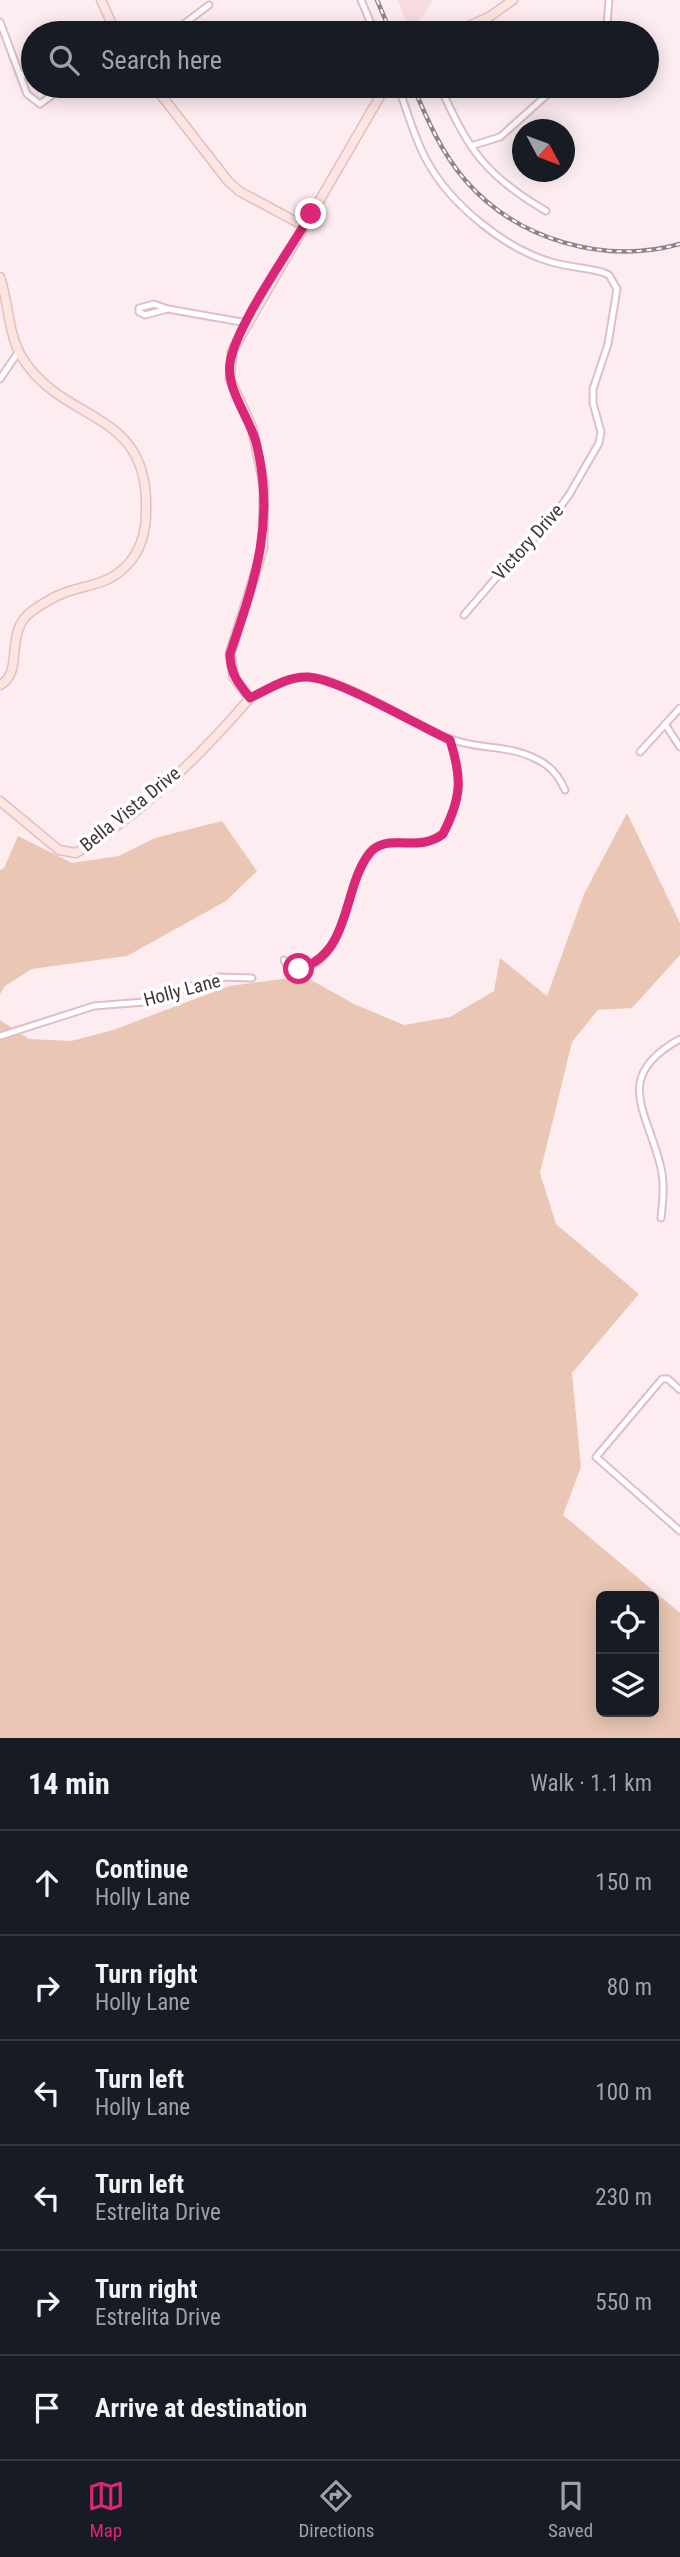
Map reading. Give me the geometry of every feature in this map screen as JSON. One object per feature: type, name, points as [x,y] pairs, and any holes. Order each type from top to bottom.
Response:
[{"type":"street","points":[[101,0],[111,21]]},
{"type":"street","points":[[361,0],[370,21]]},
{"type":"street","points":[[479,21],[513,0]]},
{"type":"street","points":[[607,21],[609,0]]},
{"type":"street","points":[[188,21],[209,5]]},
{"type":"street","points":[[0,22],[21,74]]},
{"type":"street","points":[[32,98],[40,104],[48,98]]},
{"type":"street","points":[[163,98],[228,181],[239,191],[304,226]]},
{"type":"street","points":[[379,98],[232,351],[230,379],[252,427],[261,461],[265,503],[263,548],[230,654],[230,665],[234,678],[250,698],[284,681],[306,677],[330,681],[450,740],[503,747],[538,759],[554,771],[565,790]]},
{"type":"street","name":"Victory Drive","points":[[403,98],[426,160],[460,204],[479,222],[523,249],[554,263],[609,275],[617,289],[608,344],[593,388],[593,403],[601,432],[599,443],[569,495],[543,530],[521,549],[464,615]]},
{"type":"street","points":[[445,98],[456,123],[471,146],[509,189],[546,211]]},
{"type":"street","points":[[471,146],[500,137],[544,98]]},
{"type":"street","points":[[0,277],[19,351],[41,380],[60,395],[108,423],[129,447],[143,471],[147,488],[142,543],[134,559],[121,571],[95,585],[65,593],[23,619],[15,637],[12,671],[0,685]]},
{"type":"street","points":[[168,309],[145,315],[139,312],[139,308],[149,304],[247,323]]},
{"type":"street","points":[[0,379],[19,351]]},
{"type":"street","name":"Bella Vista Drive","points":[[0,800],[59,850],[76,853],[97,841],[184,766],[250,698]]},
{"type":"street","points":[[640,752],[680,708]]},
{"type":"street","points":[[665,724],[680,747]]},
{"type":"street","points":[[284,960],[288,968],[299,969],[320,959],[331,946],[340,930],[362,864],[374,848],[387,842],[422,844],[443,834],[461,773],[450,740]]},
{"type":"street","name":"Holly Lane","points":[[0,1036],[94,1006],[144,1002],[219,977],[252,978]]},
{"type":"street","points":[[661,1218],[661,1167],[641,1113],[640,1082],[653,1057],[680,1039]]},
{"type":"street","points":[[680,1390],[666,1378],[659,1382],[596,1457],[680,1531]]},
{"type":"shaded area","points":[[398,0],[433,0],[419,21],[406,21]]},
{"type":"shaded area","points":[[627,813],[680,923],[680,955],[632,1008],[598,1010],[572,1042],[540,1173],[556,1224],[639,1294],[572,1373],[581,1467],[563,1515],[654,1591],[596,1591],[596,1717],[659,1717],[659,1595],[680,1613],[680,1738],[0,1738],[0,1020],[29,1039],[71,1041],[113,1030],[229,986],[304,976],[354,1004],[404,1025],[450,1017],[494,991],[500,958],[547,996],[584,894]]},
{"type":"shaded area","points":[[222,821],[257,871],[226,901],[127,956],[32,969],[5,986],[0,994],[0,870],[4,868],[18,836],[72,863],[119,856],[155,838]]},
{"type":"railway","points":[[377,0],[386,21]]},
{"type":"railway","points":[[418,98],[435,135],[456,169],[486,201],[510,218],[536,232],[592,249],[651,250],[680,244]]},
{"type":"route","points":[[299,969],[320,959],[331,946],[340,930],[362,864],[371,851],[384,842],[417,845],[443,834],[454,806],[461,773],[450,740],[330,681],[306,677],[284,681],[250,698],[234,678],[230,665],[230,654],[263,548],[265,503],[261,461],[252,427],[230,379],[229,365],[232,351],[247,323],[311,214]]}]
